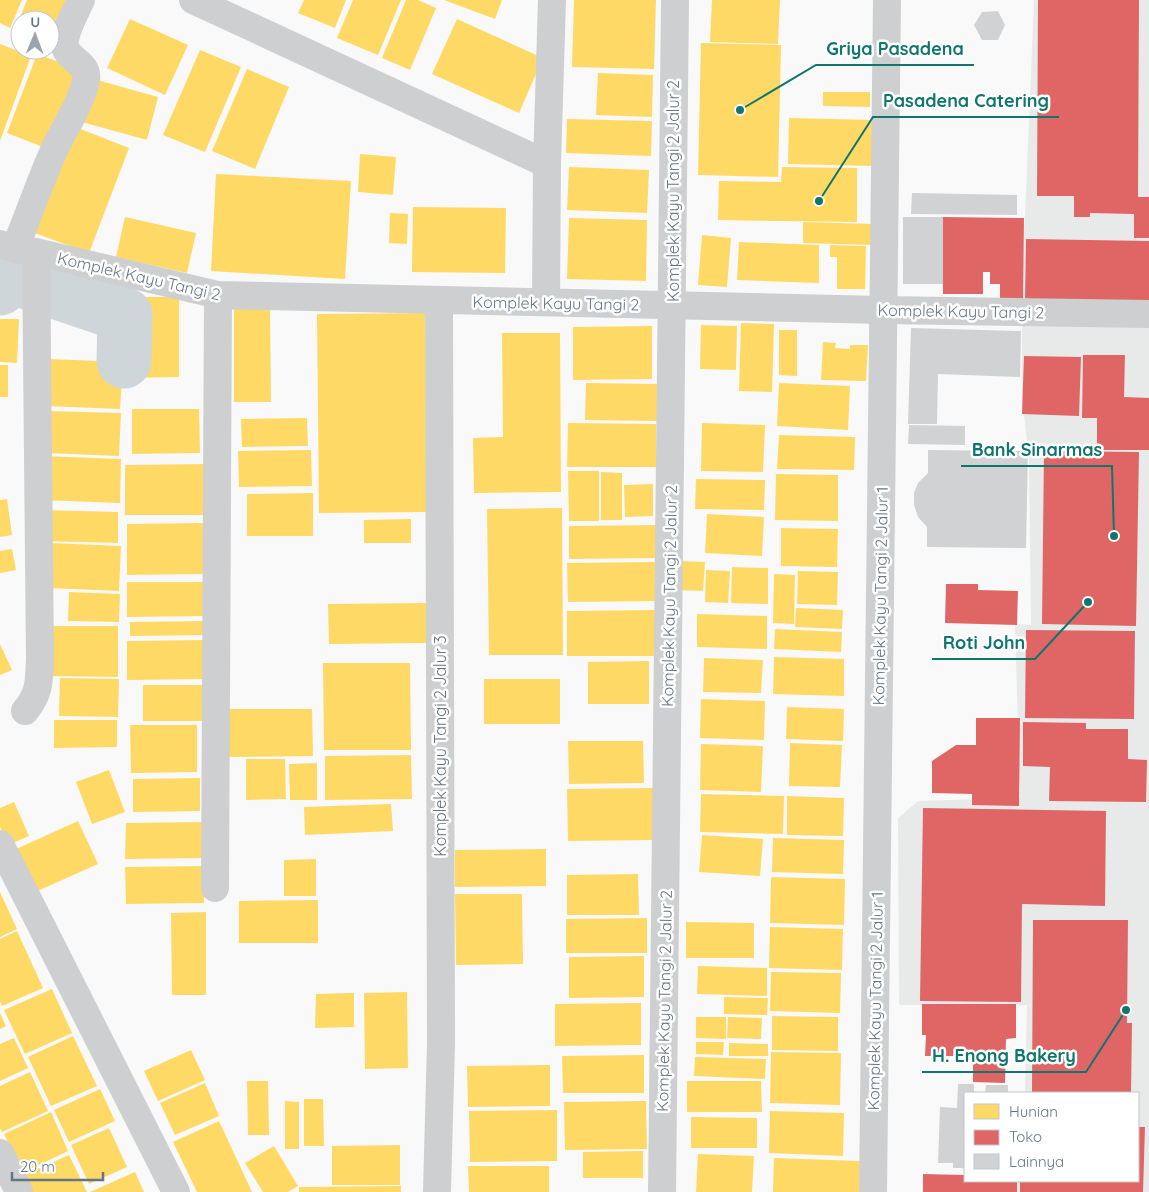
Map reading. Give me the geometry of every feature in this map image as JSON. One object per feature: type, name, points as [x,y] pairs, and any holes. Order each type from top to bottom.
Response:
[{"type":"street","points":[[25,711],[34,701],[38,691],[40,659],[17,248],[54,151],[86,79],[85,68],[68,54],[65,41],[73,16],[81,0]]},
{"type":"street","points":[[193,0],[547,164]]},
{"type":"street","points":[[546,302],[547,164],[552,0]]},
{"type":"street","name":"Komplek Kayu Tangi 2 Jalur 2","points":[[662,1192],[675,0]]},
{"type":"street","name":"Komplek Kayu Tangi 2 Jalur 1","points":[[873,1192],[887,0]]},
{"type":"street","name":"Komplek Kayu Tangi 2","points":[[17,248],[218,295],[1149,314]]},
{"type":"street","points":[[215,888],[218,295]]},
{"type":"street","name":"Komplek Kayu Tangi 2 Jalur 3","points":[[437,1192],[441,1043],[440,300]]},
{"type":"street","points":[[0,844],[176,1192]]},
{"type":"street","points":[[0,1153],[19,1192]]},
{"type":"shaded area","points":[[1034,0],[1149,0],[1149,1192],[1012,1192],[1012,1182],[1139,1182],[1139,1092],[1025,1092],[1027,1005],[899,1005],[898,818],[918,801],[1020,798],[1015,624],[1031,625],[1029,460],[1022,396],[1022,289]]},
{"type":"building: Hunian","points":[[0,0],[22,0],[18,10],[10,10],[10,28],[0,23]]},
{"type":"building: Hunian","points":[[27,0],[76,0],[60,39],[60,10],[23,10]]},
{"type":"building: Hunian","points":[[304,0],[346,0],[335,28],[298,13]]},
{"type":"building: Hunian","points":[[353,0],[401,0],[378,55],[337,38]]},
{"type":"building: Hunian","points":[[406,0],[418,0],[436,8],[410,70],[382,58]]},
{"type":"building: Hunian","points":[[444,0],[502,0],[495,19]]},
{"type":"building: Hunian","points":[[574,0],[656,0],[654,69],[572,67]]},
{"type":"building: Hunian","points":[[712,0],[780,0],[778,44],[710,42]]},
{"type":"building: Hunian","points":[[130,19],[188,45],[165,95],[107,68]]},
{"type":"building: Hunian","points":[[457,19],[543,58],[519,113],[432,74]]},
{"type":"building: Hunian","points":[[701,43],[781,45],[778,177],[698,175]]},
{"type":"building: Hunian","points":[[0,44],[10,48],[10,60],[30,60],[0,141]]},
{"type":"building: Hunian","points":[[200,50],[241,67],[205,152],[163,135]]},
{"type":"building: Hunian","points":[[35,60],[53,60],[78,69],[48,149],[7,133]]},
{"type":"building: Hunian","points":[[247,69],[289,87],[255,169],[212,151]]},
{"type":"building: Hunian","points":[[598,73],[653,75],[652,117],[596,115]]},
{"type":"building: Hunian","points":[[94,79],[158,97],[147,140],[82,122]]},
{"type":"building: Hunian","points":[[823,92],[870,92],[870,107],[823,106]]},
{"type":"building: Hunian","points":[[789,118],[875,120],[874,166],[788,164]]},
{"type":"building: Hunian","points":[[567,119],[652,121],[651,156],[566,153]]},
{"type":"building: Hunian","points":[[73,126],[129,148],[89,253],[32,232]]},
{"type":"building: Hunian","points":[[360,154],[396,157],[393,195],[358,192]]},
{"type":"building: Hunian","points":[[569,167],[649,170],[647,213],[567,210]]},
{"type":"building: Hunian","points":[[782,167],[857,168],[857,222],[718,220],[719,181],[781,182]]},
{"type":"building: Hunian","points":[[216,174],[351,181],[345,279],[211,271]]},
{"type":"building: Hunian","points":[[413,207],[506,208],[505,273],[412,272]]},
{"type":"building: Hunian","points":[[390,213],[408,214],[407,244],[389,243]]},
{"type":"building: Hunian","points":[[125,217],[196,233],[187,273],[116,257]]},
{"type":"building: Hunian","points":[[569,218],[647,220],[646,281],[567,279]]},
{"type":"building: Hunian","points":[[803,222],[874,224],[873,245],[803,243]]},
{"type":"building: Hunian","points":[[702,235],[731,238],[727,287],[698,285]]},
{"type":"building: Hunian","points":[[739,242],[819,245],[819,283],[737,280]]},
{"type":"building: Hunian","points":[[830,245],[866,246],[865,289],[837,289],[837,257],[830,257]]},
{"type":"building: Hunian","points":[[126,297],[179,297],[179,377],[127,378]]},
{"type":"building: Hunian","points":[[270,308],[271,402],[234,402],[234,309]]},
{"type":"building: Hunian","points":[[425,313],[427,512],[319,513],[317,314]]},
{"type":"building: Hunian","points":[[0,319],[19,319],[17,363],[0,362]]},
{"type":"building: Hunian","points":[[741,323],[774,324],[772,392],[739,391]]},
{"type":"building: Hunian","points":[[701,325],[737,326],[736,370],[700,369]]},
{"type":"building: Hunian","points":[[652,326],[652,379],[573,380],[573,327]]},
{"type":"building: Hunian","points":[[779,330],[797,330],[797,376],[779,375]]},
{"type":"building: Hunian","points":[[502,333],[560,333],[561,492],[474,493],[473,438],[503,437]]},
{"type":"building: Hunian","points":[[823,342],[836,343],[835,348],[850,349],[850,345],[868,345],[866,381],[821,380]]},
{"type":"building: Hunian","points":[[49,359],[123,362],[120,409],[46,406]]},
{"type":"building: Hunian","points":[[0,365],[8,365],[8,397],[0,397]]},
{"type":"building: Hunian","points":[[586,383],[657,384],[657,421],[585,420]]},
{"type":"building: Hunian","points":[[779,383],[850,386],[848,430],[777,426]]},
{"type":"building: Hunian","points":[[132,409],[199,409],[200,453],[132,454]]},
{"type":"building: Hunian","points":[[48,411],[121,413],[119,456],[46,453]]},
{"type":"building: Hunian","points":[[307,418],[308,446],[242,447],[241,419]]},
{"type":"building: Hunian","points":[[568,423],[656,424],[656,467],[567,467]]},
{"type":"building: Hunian","points":[[702,423],[765,425],[763,472],[701,471]]},
{"type":"building: Hunian","points":[[779,435],[855,437],[854,470],[777,469]]},
{"type":"building: Hunian","points":[[311,450],[312,486],[239,487],[238,451]]},
{"type":"building: Hunian","points":[[42,456],[121,459],[120,503],[41,500]]},
{"type":"building: Hunian","points":[[205,464],[206,515],[125,515],[125,465]]},
{"type":"building: Hunian","points":[[568,471],[599,471],[599,521],[569,521]]},
{"type":"building: Hunian","points":[[601,472],[622,473],[622,520],[601,520]]},
{"type":"building: Hunian","points":[[776,474],[838,475],[838,521],[775,520]]},
{"type":"building: Hunian","points":[[696,479],[765,480],[764,510],[695,509]]},
{"type":"building: Hunian","points":[[653,484],[653,516],[625,517],[624,485]]},
{"type":"building: Hunian","points":[[313,493],[313,536],[247,536],[247,494]]},
{"type":"building: Hunian","points":[[7,499],[12,535],[0,537],[0,500]]},
{"type":"building: Hunian","points":[[562,508],[563,655],[489,655],[487,509]]},
{"type":"building: Hunian","points":[[43,510],[118,512],[118,543],[42,541]]},
{"type":"building: Hunian","points":[[707,514],[764,517],[762,556],[705,553]]},
{"type":"building: Hunian","points":[[411,519],[411,543],[364,543],[364,520]]},
{"type":"building: Hunian","points":[[203,523],[203,574],[127,575],[127,524]]},
{"type":"building: Hunian","points":[[658,525],[658,558],[569,559],[569,526]]},
{"type":"building: Hunian","points":[[781,528],[838,529],[837,567],[781,566]]},
{"type":"building: Hunian","points":[[50,543],[121,546],[119,591],[48,588]]},
{"type":"building: Hunian","points":[[12,549],[16,570],[0,573],[0,551]]},
{"type":"building: Hunian","points":[[680,561],[705,562],[703,591],[678,590]]},
{"type":"building: Hunian","points":[[658,562],[659,601],[568,602],[567,563]]},
{"type":"building: Hunian","points":[[732,567],[768,568],[768,604],[731,603]]},
{"type":"building: Hunian","points":[[706,570],[730,571],[728,603],[705,602]]},
{"type":"building: Hunian","points":[[798,571],[838,572],[837,605],[797,604]]},
{"type":"building: Hunian","points":[[774,574],[795,575],[794,624],[773,623]]},
{"type":"building: Hunian","points":[[127,582],[206,582],[207,616],[127,617]]},
{"type":"building: Hunian","points":[[69,592],[120,594],[119,622],[68,621]]},
{"type":"building: Hunian","points":[[427,603],[427,643],[329,644],[328,604]]},
{"type":"building: Hunian","points":[[796,608],[843,610],[842,629],[795,627]]},
{"type":"building: Hunian","points":[[655,610],[655,656],[567,656],[567,611]]},
{"type":"building: Hunian","points":[[697,614],[767,616],[767,649],[697,647]]},
{"type":"building: Hunian","points":[[206,621],[206,635],[130,636],[130,622]]},
{"type":"building: Hunian","points":[[46,626],[118,626],[118,677],[46,676]]},
{"type":"building: Hunian","points":[[775,629],[842,632],[841,652],[774,649]]},
{"type":"building: Hunian","points":[[208,640],[208,679],[127,680],[127,641]]},
{"type":"building: Hunian","points":[[0,644],[12,670],[0,675]]},
{"type":"building: Hunian","points":[[774,657],[844,659],[844,696],[773,694]]},
{"type":"building: Hunian","points":[[704,658],[763,660],[761,693],[703,692]]},
{"type":"building: Hunian","points":[[649,661],[649,704],[588,704],[588,662]]},
{"type":"building: Hunian","points":[[323,663],[410,663],[411,750],[324,750]]},
{"type":"building: Hunian","points":[[60,678],[119,679],[118,717],[59,716]]},
{"type":"building: Hunian","points":[[484,679],[560,679],[560,724],[484,724]]},
{"type":"building: Hunian","points":[[143,685],[208,685],[208,721],[143,721]]},
{"type":"building: Hunian","points":[[701,699],[765,701],[764,740],[700,738]]},
{"type":"building: Hunian","points":[[787,707],[844,709],[843,741],[786,739]]},
{"type":"building: Hunian","points":[[223,709],[312,709],[313,756],[223,757]]},
{"type":"building: Hunian","points":[[54,720],[117,720],[117,747],[54,748]]},
{"type":"building: Hunian","points":[[130,725],[197,725],[197,772],[131,773]]},
{"type":"building: Hunian","points":[[568,741],[643,741],[644,783],[569,784]]},
{"type":"building: Hunian","points":[[790,743],[842,745],[840,787],[789,786]]},
{"type":"building: Hunian","points":[[701,744],[763,746],[761,792],[700,790]]},
{"type":"building: Hunian","points":[[411,755],[412,799],[325,800],[325,756]]},
{"type":"building: Hunian","points":[[246,759],[285,759],[286,799],[246,800]]},
{"type":"building: Hunian","points":[[317,763],[317,800],[290,800],[289,764]]},
{"type":"building: Hunian","points":[[109,770],[125,812],[92,824],[76,782]]},
{"type":"building: Hunian","points":[[200,778],[200,811],[133,812],[133,779]]},
{"type":"building: Hunian","points":[[653,788],[653,840],[568,841],[567,789]]},
{"type":"building: Hunian","points":[[701,794],[784,796],[783,834],[700,832]]},
{"type":"building: Hunian","points":[[787,796],[844,798],[843,836],[787,835]]},
{"type":"building: Hunian","points":[[14,802],[29,836],[8,845],[0,827],[0,808]]},
{"type":"building: Hunian","points":[[391,804],[393,831],[305,835],[304,807]]},
{"type":"building: Hunian","points":[[78,821],[98,864],[33,893],[14,850]]},
{"type":"building: Hunian","points":[[205,822],[206,858],[125,859],[126,823]]},
{"type":"building: Hunian","points":[[702,835],[763,839],[760,876],[699,872]]},
{"type":"building: Hunian","points":[[773,838],[844,840],[843,874],[772,872]]},
{"type":"building: Hunian","points":[[546,849],[546,886],[455,887],[455,850]]},
{"type":"building: Hunian","points":[[316,859],[316,896],[284,896],[284,860]]},
{"type":"building: Hunian","points":[[204,866],[204,903],[126,904],[125,867]]},
{"type":"building: Hunian","points":[[638,874],[639,915],[567,915],[567,875]]},
{"type":"building: Hunian","points":[[771,877],[845,879],[844,925],[770,923]]},
{"type":"building: Hunian","points":[[0,892],[17,929],[0,937]]},
{"type":"building: Hunian","points":[[455,894],[522,894],[523,964],[456,965]]},
{"type":"building: Hunian","points":[[318,900],[318,943],[239,943],[239,901]]},
{"type":"building: Hunian","points":[[206,912],[206,995],[172,995],[171,913]]},
{"type":"building: Hunian","points":[[647,918],[647,953],[566,953],[566,919]]},
{"type":"building: Hunian","points":[[686,922],[754,923],[754,958],[686,958]]},
{"type":"building: Hunian","points":[[770,927],[843,929],[842,970],[769,968]]},
{"type":"building: Hunian","points":[[17,931],[43,988],[2,1006],[0,1001],[0,939]]},
{"type":"building: Hunian","points":[[644,956],[644,997],[569,998],[569,957]]},
{"type":"building: Hunian","points":[[698,966],[767,968],[767,996],[697,994]]},
{"type":"building: Hunian","points":[[771,972],[841,973],[840,1013],[770,1011]]},
{"type":"building: Hunian","points":[[52,989],[72,1033],[25,1054],[4,1010]]},
{"type":"building: Hunian","points":[[407,992],[408,1068],[365,1069],[364,993]]},
{"type":"building: Hunian","points":[[354,993],[354,1027],[315,1028],[316,994]]},
{"type":"building: Hunian","points":[[724,997],[768,998],[767,1015],[724,1014]]},
{"type":"building: Hunian","points":[[641,1003],[641,1045],[555,1046],[555,1004]]},
{"type":"building: Hunian","points":[[0,1013],[6,1026],[0,1029]]},
{"type":"building: Hunian","points":[[772,1016],[838,1017],[838,1051],[772,1050]]},
{"type":"building: Hunian","points":[[696,1017],[726,1017],[726,1039],[696,1038]]},
{"type":"building: Hunian","points":[[728,1017],[762,1018],[761,1039],[727,1038]]},
{"type":"building: Hunian","points":[[73,1036],[97,1086],[51,1106],[28,1057]]},
{"type":"building: Hunian","points":[[14,1038],[28,1068],[0,1081],[0,1044]]},
{"type":"building: Hunian","points":[[696,1042],[724,1042],[723,1055],[696,1054]]},
{"type":"building: Hunian","points":[[729,1043],[768,1044],[768,1056],[729,1056]]},
{"type":"building: Hunian","points":[[191,1050],[205,1080],[158,1101],[144,1071]]},
{"type":"building: Hunian","points":[[771,1052],[841,1053],[840,1105],[770,1103]]},
{"type":"building: Hunian","points":[[644,1055],[644,1093],[563,1093],[562,1056]]},
{"type":"building: Hunian","points":[[695,1057],[766,1059],[765,1079],[694,1076]]},
{"type":"building: Hunian","points":[[550,1065],[550,1106],[468,1107],[467,1066]]},
{"type":"building: Hunian","points":[[30,1072],[48,1111],[2,1132],[0,1128],[0,1086]]},
{"type":"building: Hunian","points":[[247,1081],[268,1081],[269,1135],[248,1135]]},
{"type":"building: Hunian","points":[[687,1081],[761,1081],[762,1112],[687,1112]]},
{"type":"building: Hunian","points":[[205,1083],[219,1116],[175,1135],[160,1103]]},
{"type":"building: Hunian","points":[[100,1089],[115,1121],[69,1142],[54,1110]]},
{"type":"building: Hunian","points":[[304,1099],[323,1099],[324,1146],[304,1146]]},
{"type":"building: Hunian","points":[[285,1101],[299,1102],[299,1149],[285,1149]]},
{"type":"building: Hunian","points":[[646,1101],[647,1149],[565,1150],[564,1102]]},
{"type":"building: Hunian","points":[[557,1110],[557,1161],[470,1162],[469,1111]]},
{"type":"building: Hunian","points":[[770,1111],[844,1113],[843,1156],[769,1153]]},
{"type":"building: Hunian","points":[[51,1112],[68,1151],[22,1173],[4,1134]]},
{"type":"building: Hunian","points":[[691,1117],[757,1118],[757,1148],[691,1148]]},
{"type":"building: Hunian","points":[[219,1121],[252,1192],[197,1192],[173,1142]]},
{"type":"building: Hunian","points":[[109,1128],[127,1167],[89,1184],[71,1145]]},
{"type":"building: Hunian","points":[[400,1145],[400,1185],[332,1185],[332,1146]]},
{"type":"building: Hunian","points":[[274,1146],[298,1186],[288,1192],[263,1192],[245,1163]]},
{"type":"building: Hunian","points":[[643,1151],[643,1178],[583,1178],[583,1152]]},
{"type":"building: Hunian","points":[[698,1154],[754,1156],[752,1192],[696,1192]]},
{"type":"building: Hunian","points":[[69,1155],[87,1192],[26,1192],[20,1177]]},
{"type":"building: Hunian","points":[[774,1158],[860,1161],[859,1192],[773,1192]]},
{"type":"building: Hunian","points":[[468,1166],[549,1166],[549,1192],[469,1192]]},
{"type":"building: Hunian","points":[[135,1172],[144,1192],[90,1192]]},
{"type":"building: Hunian","points":[[401,1186],[401,1192],[299,1192],[299,1187]]},
{"type":"building: Toko","points":[[1038,0],[1139,0],[1138,197],[1149,197],[1149,238],[1134,238],[1134,214],[1090,213],[1090,217],[1074,217],[1074,196],[1037,196]]},
{"type":"building: Toko","points":[[943,217],[1024,218],[1023,300],[1000,300],[1000,284],[990,284],[990,272],[983,272],[983,294],[943,294]]},
{"type":"building: Toko","points":[[1026,239],[1149,241],[1149,305],[1025,303]]},
{"type":"building: Toko","points":[[1083,355],[1125,355],[1124,397],[1149,398],[1149,450],[1097,450],[1097,418],[1082,418]]},
{"type":"building: Toko","points":[[1024,356],[1081,357],[1079,416],[1022,414]]},
{"type":"building: Toko","points":[[1044,451],[1139,452],[1136,626],[1042,624]]},
{"type":"building: Toko","points":[[946,584],[978,584],[978,590],[1018,591],[1017,625],[945,623]]},
{"type":"building: Toko","points":[[1026,630],[1135,631],[1134,719],[1025,718]]},
{"type":"building: Toko","points":[[976,718],[1020,718],[1019,806],[972,805],[972,794],[932,793],[932,761],[956,745],[976,745]]},
{"type":"building: Toko","points":[[1023,722],[1086,723],[1086,729],[1128,729],[1128,759],[1147,760],[1146,802],[1049,801],[1050,767],[1023,766]]},
{"type":"building: Toko","points":[[923,808],[1106,811],[1105,906],[1022,904],[1021,1002],[920,1001]]},
{"type":"building: Toko","points":[[1033,920],[1128,920],[1127,1023],[1132,1023],[1131,1092],[1032,1092]]},
{"type":"building: Toko","points":[[922,1004],[1016,1004],[1016,1038],[1006,1039],[1005,1083],[973,1082],[973,1056],[925,1056],[926,1035],[922,1035]]},
{"type":"building: Toko","points":[[1139,1127],[1145,1127],[1143,1192],[1020,1192],[1020,1182],[1139,1182]]},
{"type":"building: Toko","points":[[923,1174],[964,1175],[964,1182],[1017,1182],[1017,1192],[923,1192]]},
{"type":"building: Lainnya","points":[[998,11],[1005,25],[998,40],[982,40],[974,25],[982,12]]},
{"type":"building: Lainnya","points":[[912,193],[1017,195],[1017,215],[911,214]]},
{"type":"building: Lainnya","points":[[903,217],[943,217],[943,284],[903,284]]},
{"type":"building: Lainnya","points":[[911,328],[1021,331],[1020,377],[938,374],[937,424],[908,424]]},
{"type":"building: Lainnya","points":[[909,425],[965,426],[965,445],[908,444]]},
{"type":"building: Lainnya","points":[[928,450],[1028,451],[1026,548],[927,547],[927,527],[918,517],[914,505],[914,493],[918,483],[928,473]]},
{"type":"building: Lainnya","points":[[958,1084],[974,1084],[974,1092],[964,1092],[964,1168],[953,1168],[953,1163],[938,1163],[940,1107],[957,1108]]},
{"type":"building: Lainnya","points":[[986,1085],[1008,1085],[1008,1092],[985,1092]]},
{"type":"waterway","points":[[0,288],[3,282],[13,277],[125,315],[124,361]]},
{"type":"place","name":"Griya Pasadena","points":[[740,110]]},
{"type":"place","name":"Pasadena Catering","points":[[819,201]]},
{"type":"place","name":"Bank Sinarmas","points":[[1114,536]]},
{"type":"place","name":"Roti John","points":[[1088,602]]},
{"type":"place","name":"H. Enong Bakery","points":[[1126,1010]]}]
